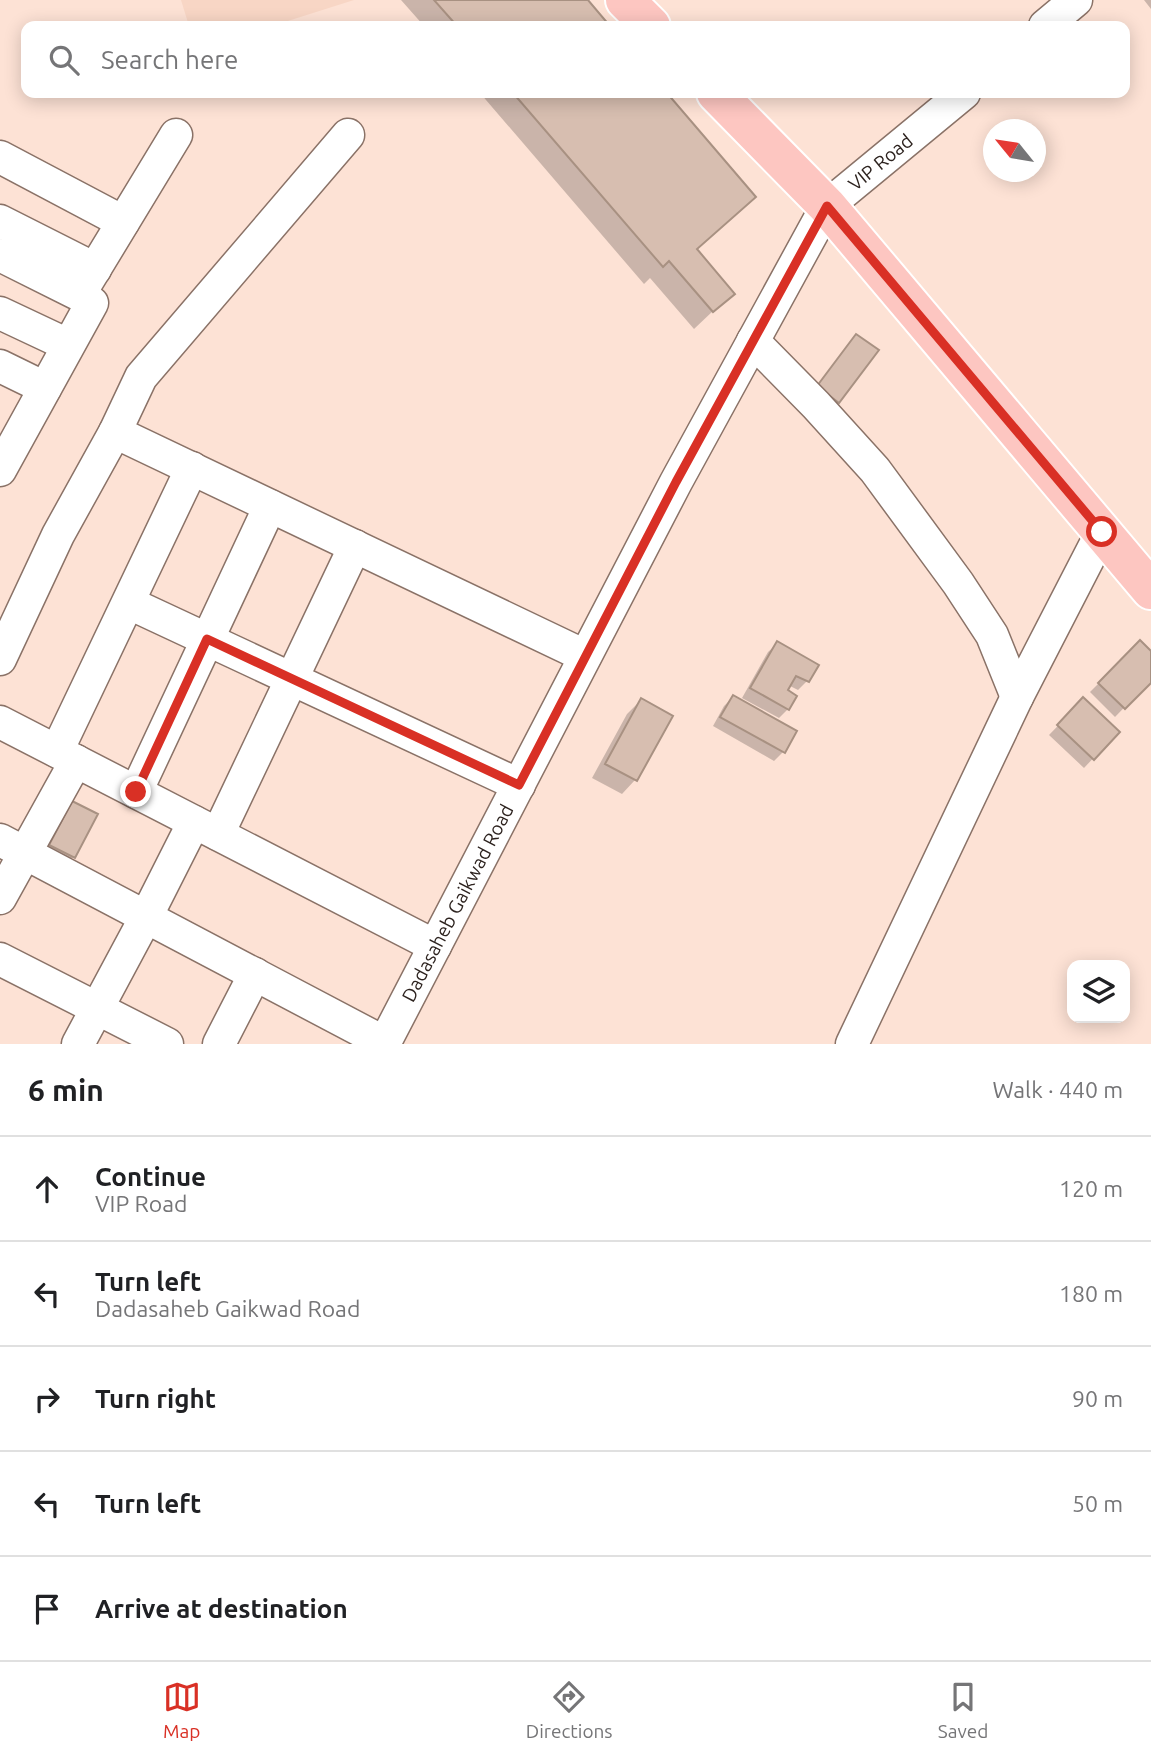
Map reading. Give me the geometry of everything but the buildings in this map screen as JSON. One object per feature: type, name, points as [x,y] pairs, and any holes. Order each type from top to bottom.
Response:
[{"type":"main road","points":[[625,0],[646,21]]},
{"type":"main road","points":[[721,98],[827,206],[1151,590]]},
{"type":"street","points":[[1051,21],[1076,0]]},
{"type":"street","name":"VIP Road","points":[[827,206],[958,98]]},
{"type":"street","points":[[5,451],[45,388],[92,303],[89,283],[176,135]]},
{"type":"street","points":[[0,659],[58,535],[115,432],[141,377],[348,135]]},
{"type":"street","points":[[0,157],[123,222]]},
{"type":"street","name":"Dadasaheb Gaikwad Road","points":[[385,1043],[676,482],[827,206]]},
{"type":"street","points":[[0,221],[89,283]]},
{"type":"street","points":[[0,256],[89,283]]},
{"type":"street","points":[[0,313],[68,345]]},
{"type":"street","points":[[753,341],[875,470],[958,583],[992,635],[1017,696]]},
{"type":"street","points":[[0,366],[45,388]]},
{"type":"street","points":[[115,432],[585,656]]},
{"type":"street","points":[[0,898],[13,846],[66,756],[128,603],[192,468]]},
{"type":"street","points":[[136,792],[270,506]]},
{"type":"street","points":[[852,1044],[1017,696],[1102,532]]},
{"type":"street","points":[[78,1044],[146,917],[206,828],[292,679],[355,546]]},
{"type":"street","points":[[128,603],[519,785]]},
{"type":"street","points":[[0,722],[435,946]]},
{"type":"street","points":[[13,846],[385,1043]]},
{"type":"street","points":[[0,959],[167,1044]]},
{"type":"street","points":[[219,1044],[255,974]]},
{"type":"shaded area","points":[[181,0],[354,0],[288,21],[187,21]]},
{"type":"route","points":[[136,792],[207,639],[519,785],[676,482],[827,206],[1102,532]]}]
